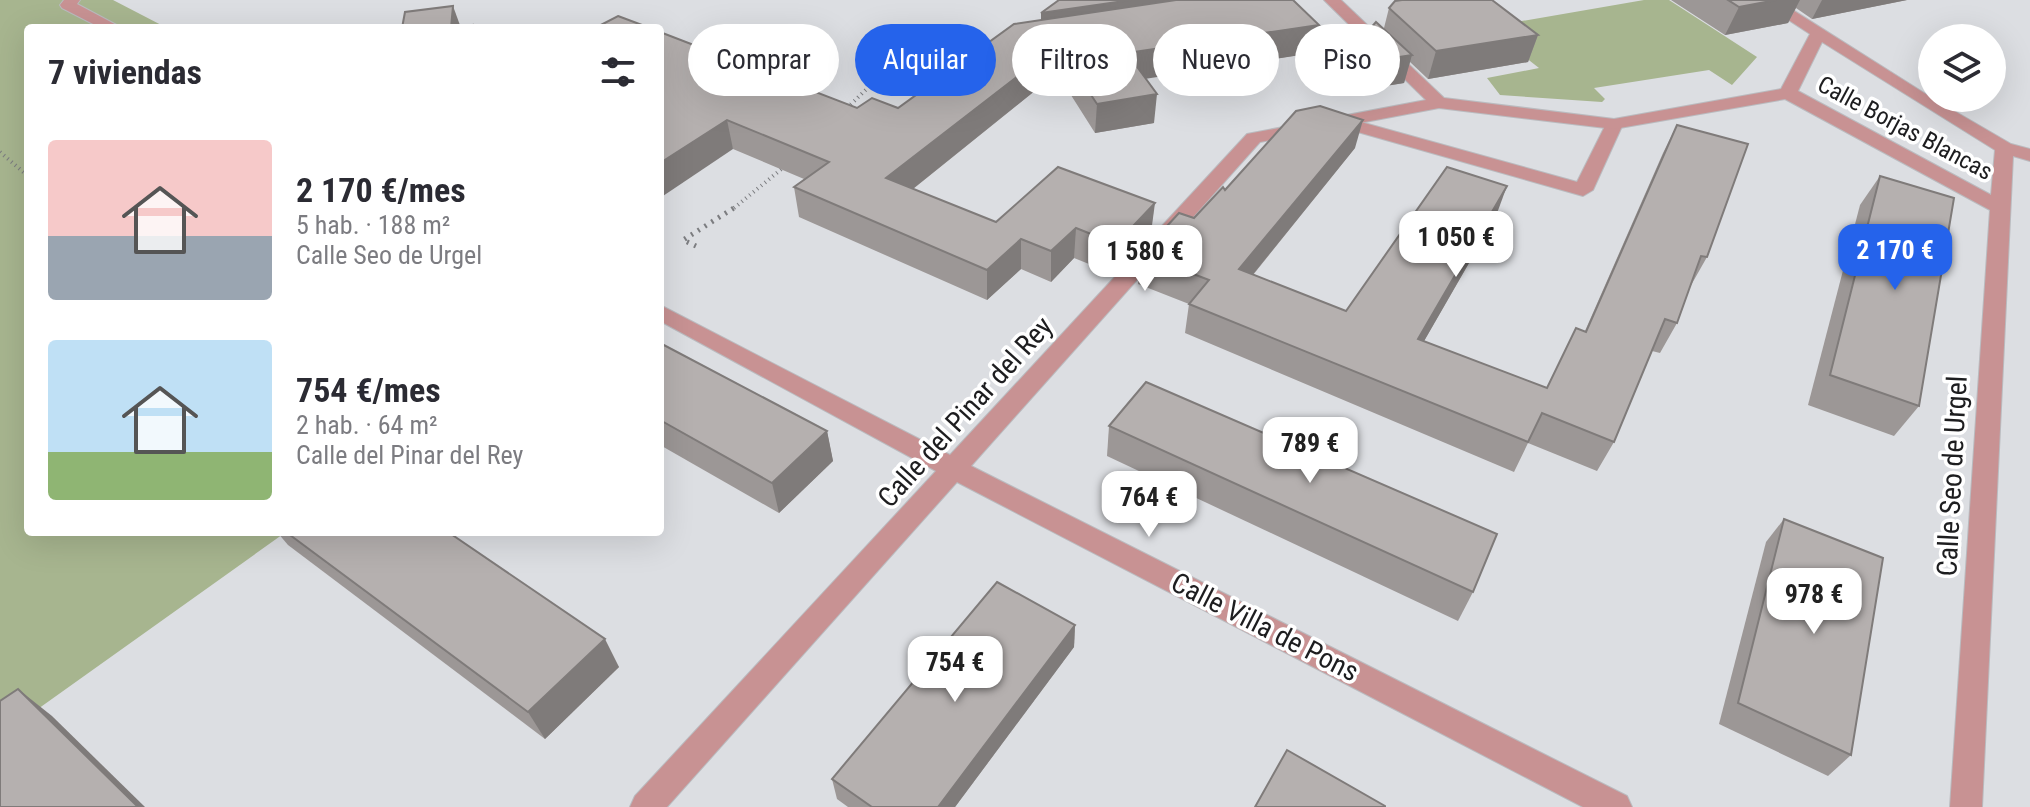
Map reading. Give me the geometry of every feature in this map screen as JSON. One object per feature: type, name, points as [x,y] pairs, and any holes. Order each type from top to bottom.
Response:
[{"type":"street","points":[[72,0],[68,5],[106,24]]},
{"type":"street","points":[[1332,0],[1439,103]]},
{"type":"street","name":"Calle Borjas Blancas","points":[[1766,0],[2004,148],[2030,155]]},
{"type":"street","points":[[1788,93],[1818,34]]},
{"type":"street","name":"Calle del Pinar del Rey","points":[[646,807],[1254,138],[1439,103],[1614,124],[1788,93]]},
{"type":"street","name":"Calle Borjas Blancas","points":[[1788,93],[1998,206]]},
{"type":"street","points":[[1339,121],[1583,190],[1614,124]]},
{"type":"street","name":"Calle Seo de Urgel","points":[[1966,807],[1998,206],[2004,148]]},
{"type":"street","name":"Calle Villa de Pons","points":[[664,314],[954,469],[1616,807]]},
{"type":"path","points":[[837,118],[860,96]]},
{"type":"path","points":[[0,152],[24,173]]},
{"type":"path","points":[[696,246],[683,240],[737,206],[793,161]]},
{"type":"green space","points":[[0,0],[113,0],[159,24],[24,24],[24,536],[280,536],[0,736]]},
{"type":"green space","points":[[1644,0],[1669,0],[1757,57],[1732,85],[1709,70],[1594,88],[1605,99],[1602,102],[1500,95],[1487,78],[1539,68],[1487,27]]},
{"type":"building","points":[[1059,0],[1131,0],[1041,13]]},
{"type":"building","points":[[1176,0],[1293,0],[1318,24],[1295,24],[1295,28],[1279,31],[1279,24],[1153,24],[1153,49],[1137,52],[1137,24],[1014,24]]},
{"type":"building","points":[[1492,0],[1538,35],[1436,51],[1389,8],[1395,1]]},
{"type":"building","points":[[1728,0],[1776,0],[1739,7]]},
{"type":"building","points":[[453,6],[451,24],[403,24],[405,12]]},
{"type":"building","points":[[618,16],[639,24],[603,24]]},
{"type":"building","points":[[1012,25],[1012,81],[996,93],[996,37]]},
{"type":"building","points":[[664,34],[688,43],[688,96],[826,96],[857,108],[872,98],[898,108],[915,96],[992,96],[886,178],[996,222],[1058,167],[1155,203],[1116,244],[1076,228],[1051,251],[1021,239],[987,270],[794,187],[829,162],[727,120],[664,160]]},
{"type":"building","points":[[1400,44],[1412,55],[1400,57]]},
{"type":"building","points":[[1137,67],[1153,89],[1153,95],[1097,104],[1092,96],[1137,96]]},
{"type":"building","points":[[1320,106],[1363,120],[1239,269],[1346,311],[1447,167],[1507,186],[1418,339],[1547,388],[1576,328],[1586,332],[1677,125],[1748,144],[1707,257],[1701,256],[1677,323],[1665,319],[1614,442],[1542,413],[1528,442],[1189,304],[1209,280],[1141,254],[1179,213],[1194,218],[1223,187],[1225,190],[1296,111]]},
{"type":"building","points":[[1880,176],[1954,198],[1919,406],[1830,375]]},
{"type":"building","points":[[664,345],[827,431],[772,483],[664,422]]},
{"type":"building","points":[[1146,382],[1497,534],[1473,592],[1109,426]]},
{"type":"building","points":[[1784,519],[1883,558],[1851,755],[1738,703]]},
{"type":"building","points":[[291,536],[454,536],[605,639],[528,712]]},
{"type":"building","points":[[997,582],[1075,625],[938,807],[872,807],[832,779]]},
{"type":"building","points":[[18,689],[138,807],[0,807],[0,701]]},
{"type":"building","points":[[1287,750],[1385,806],[1385,807],[1255,807]]}]
